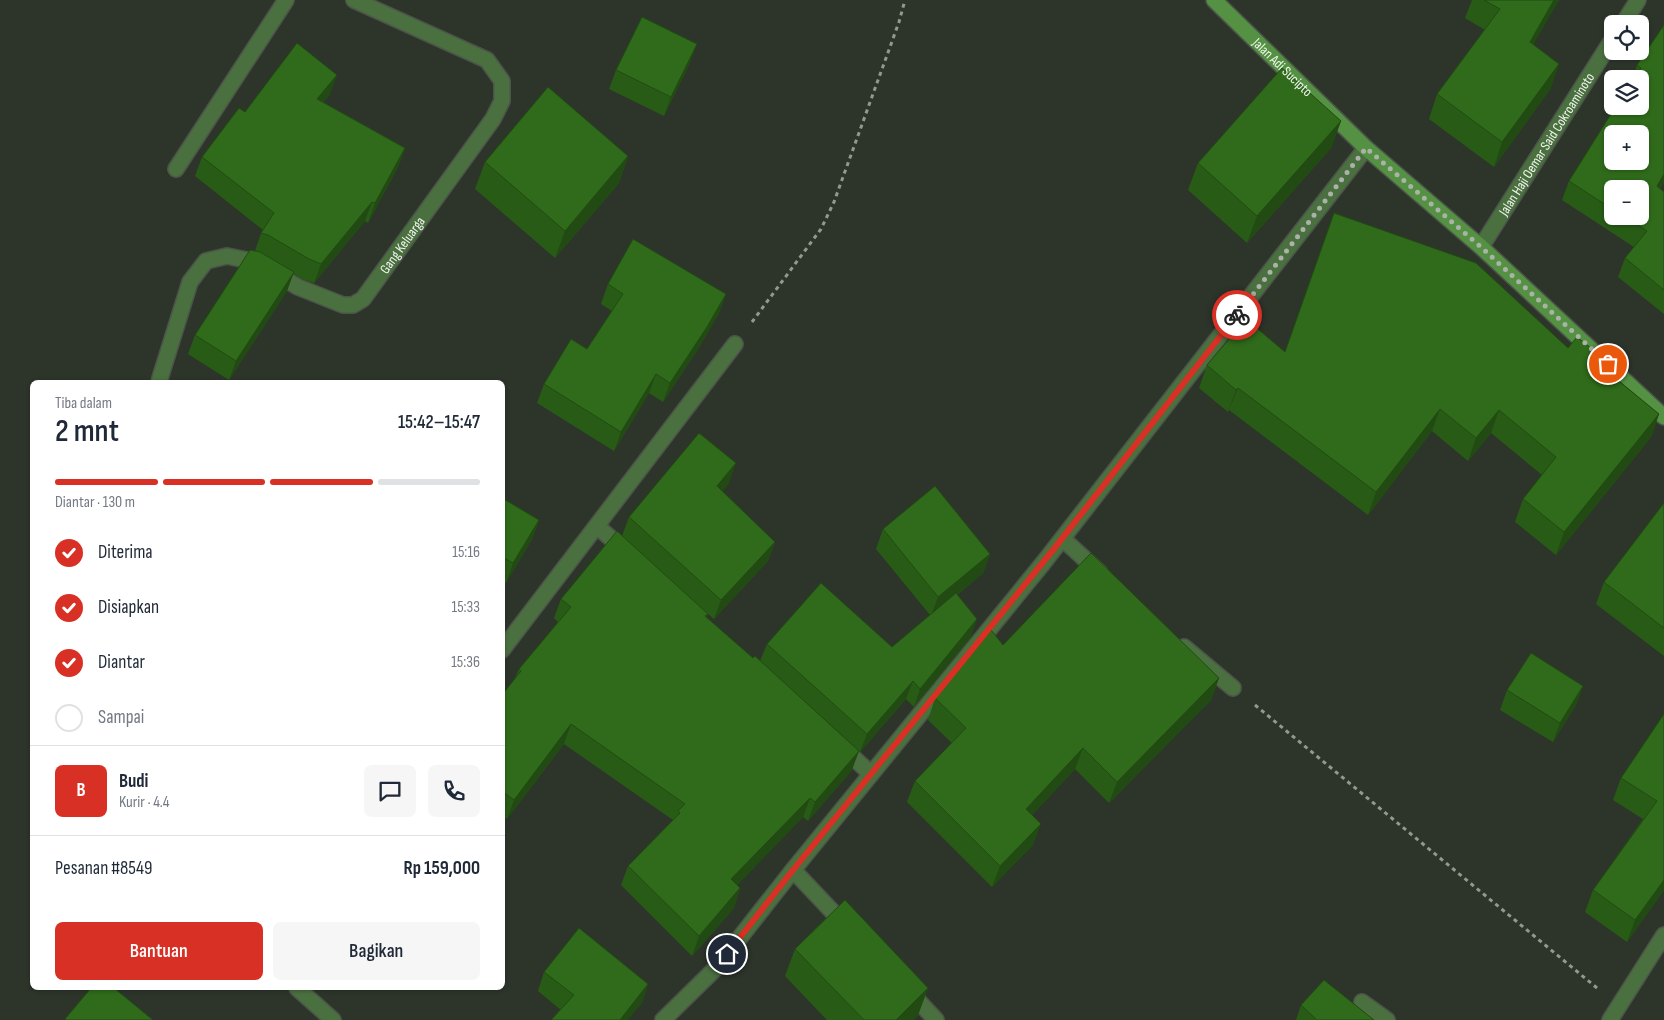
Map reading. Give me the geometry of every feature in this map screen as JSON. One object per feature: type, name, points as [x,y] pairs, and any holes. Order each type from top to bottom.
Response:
[{"type":"street","points":[[176,169],[286,0]]},
{"type":"street","name":"Gang Keluarga","points":[[160,380],[160,374],[190,282],[206,261],[227,256],[256,262],[298,287],[343,305],[353,305],[363,299],[494,119],[502,101],[502,81],[486,60],[354,0]]},
{"type":"street","name":"Jalan Adi Sucipto","points":[[1214,0],[1366,148],[1481,247],[1664,416]]},
{"type":"street","points":[[1629,15],[1638,0]]},
{"type":"street","name":"Jalan Haji Oemar Said Cokroaminoto","points":[[1481,247],[1604,53]]},
{"type":"street","points":[[663,1020],[716,968],[793,870],[1063,538],[1366,148]]},
{"type":"street","points":[[505,646],[735,344]]},
{"type":"street","points":[[597,526],[634,559]]},
{"type":"street","points":[[1063,538],[1112,584]]},
{"type":"street","points":[[1176,640],[1233,688]]},
{"type":"street","points":[[827,734],[871,774]]},
{"type":"street","points":[[793,870],[854,934]]},
{"type":"street","points":[[1610,1020],[1664,935]]},
{"type":"street","points":[[895,977],[936,1020]]},
{"type":"street","points":[[299,990],[333,1020]]},
{"type":"street","points":[[1362,1002],[1387,1020]]},
{"type":"path","points":[[735,344],[821,229],[834,202],[899,22],[905,0]]},
{"type":"path","points":[[1233,688],[1618,1006]]},
{"type":"building","points":[[1484,0],[1554,0],[1530,42],[1559,64],[1502,142],[1437,94],[1500,9]]},
{"type":"building","points":[[642,17],[697,44],[671,97],[616,70]]},
{"type":"building","points":[[1664,25],[1664,174],[1657,186],[1664,192],[1664,290],[1625,258],[1647,231],[1638,225],[1649,225],[1649,180],[1604,180],[1604,204],[1569,181],[1604,125],[1604,170],[1649,170],[1649,125],[1604,125],[1610,115],[1649,115],[1649,70],[1640,70],[1641,68],[1637,65],[1640,60],[1649,60],[1649,47]]},
{"type":"building","points":[[297,43],[337,75],[317,99],[405,148],[375,203],[372,202],[321,264],[261,233],[274,213],[202,157],[239,108],[245,112]]},
{"type":"building","points":[[1282,68],[1341,121],[1257,216],[1198,163]]},
{"type":"building","points":[[548,87],[628,156],[565,231],[485,162]]},
{"type":"building","points":[[1334,213],[1476,263],[1568,348],[1577,337],[1614,366],[1609,373],[1659,414],[1564,532],[1523,499],[1556,457],[1499,410],[1476,438],[1440,409],[1376,492],[1238,388],[1236,390],[1207,365],[1246,319],[1285,352]]},
{"type":"building","points":[[633,239],[726,294],[670,383],[656,374],[621,432],[544,384],[571,339],[587,349],[623,294],[608,284]]},
{"type":"building","points":[[250,250],[260,252],[294,272],[236,361],[195,335]]},
{"type":"building","points":[[699,433],[736,463],[717,486],[775,542],[721,600],[629,517]]},
{"type":"building","points":[[935,486],[990,554],[938,597],[883,529]]},
{"type":"building","points":[[505,500],[539,520],[513,563],[505,559]]},
{"type":"building","points":[[1664,503],[1664,628],[1604,582]]},
{"type":"building","points":[[617,531],[708,614],[705,616],[753,658],[755,656],[859,751],[815,802],[810,798],[731,879],[740,888],[699,936],[628,866],[680,813],[678,811],[685,804],[571,724],[514,800],[505,793],[505,691],[521,671],[519,669],[571,607],[561,599]]},
{"type":"building","points":[[1091,553],[1219,678],[1117,782],[1083,748],[1026,809],[1041,824],[1000,866],[915,781],[966,728],[935,698],[991,630],[1003,645]]},
{"type":"building","points":[[821,583],[892,647],[956,593],[977,619],[920,689],[913,681],[867,734],[767,644]]},
{"type":"building","points":[[1531,653],[1583,686],[1560,723],[1507,690]]},
{"type":"building","points":[[1664,714],[1664,880],[1635,920],[1593,890],[1657,801],[1621,778]]},
{"type":"building","points":[[845,900],[928,988],[896,1020],[864,1020],[795,949]]},
{"type":"building","points":[[579,928],[648,984],[620,1020],[551,1020],[574,995],[544,972]]},
{"type":"building","points":[[1324,980],[1374,1020],[1317,1020],[1301,1005]]},
{"type":"building","points":[[89,990],[116,990],[153,1020],[66,1020]]},
{"type":"way so far","points":[[1237,315],[1366,148],[1481,247],[1608,364]]},
{"type":"route","points":[[727,954],[1053,550],[1237,315]]}]
